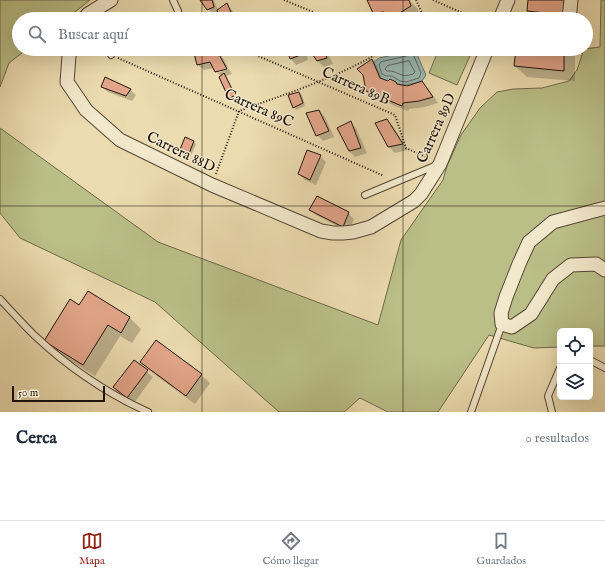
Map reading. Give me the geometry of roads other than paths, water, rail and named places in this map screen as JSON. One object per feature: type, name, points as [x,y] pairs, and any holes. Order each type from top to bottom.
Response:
[{"type":"street","points":[[95,12],[111,0]]},
{"type":"street","points":[[503,12],[508,0]]},
{"type":"street","points":[[570,12],[571,0]]},
{"type":"street","name":"Carrera 88D","points":[[69,56],[67,82],[86,110],[120,140],[212,185],[321,231],[333,234]]},
{"type":"street","name":"Carrera 89D","points":[[333,234],[353,232],[370,227],[414,201],[421,194],[440,164],[485,56]]},
{"type":"street","points":[[605,208],[553,222],[529,242],[506,297],[501,313],[502,324],[512,327],[531,314],[553,279],[571,265],[596,264],[605,270]]},
{"type":"lane","points":[[173,0],[178,11]]},
{"type":"lane","points":[[366,195],[440,164]]},
{"type":"lane","points":[[0,299],[34,335],[71,366],[126,402],[148,412]]},
{"type":"lane","points":[[471,412],[502,324]]},
{"type":"lane","points":[[593,362],[605,368]]},
{"type":"lane","points":[[552,412],[548,396],[557,375]]},
{"type":"water","points":[[388,56],[418,56],[426,75],[422,81],[410,84],[401,85],[392,83],[380,78],[373,63],[379,58]]}]
